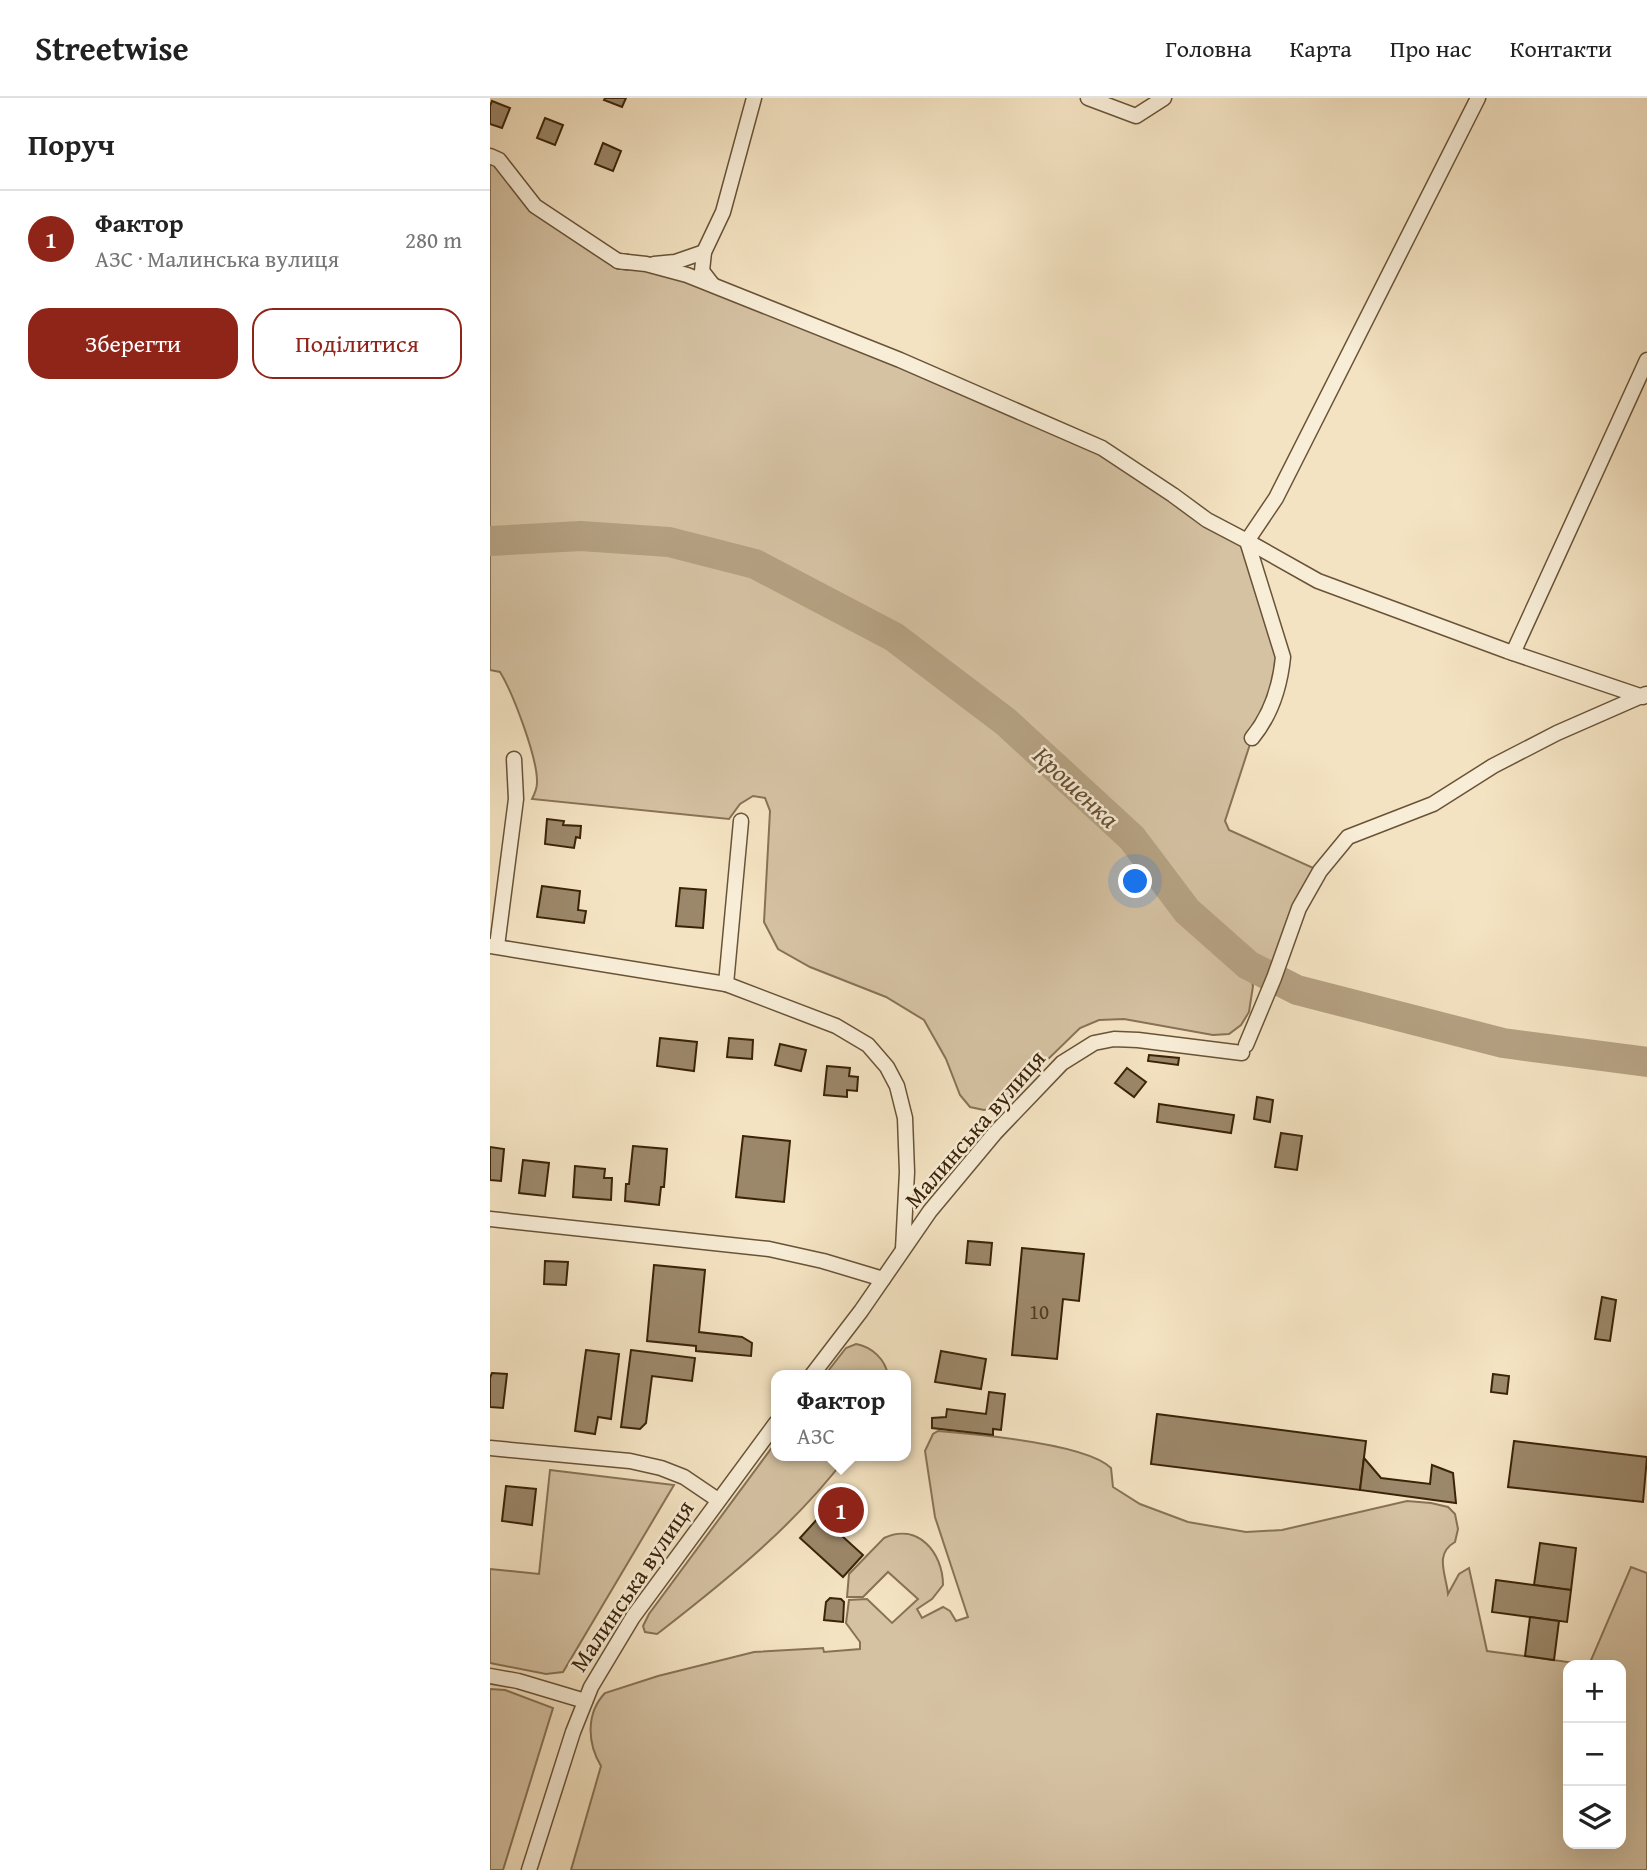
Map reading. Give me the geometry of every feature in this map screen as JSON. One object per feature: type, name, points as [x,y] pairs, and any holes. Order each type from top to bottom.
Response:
[{"type":"street","points":[[715,287],[702,271],[704,252],[723,212],[754,98]]},
{"type":"street","points":[[1088,98],[1136,116],[1164,98]]},
{"type":"street","points":[[1247,541],[1276,498],[1478,98]]},
{"type":"street","points":[[490,156],[499,160],[535,206],[618,261],[646,264],[687,275],[900,360],[1102,448],[1207,520],[1318,581],[1513,653],[1645,695]]},
{"type":"street","points":[[646,264],[675,262],[704,252]]},
{"type":"street","points":[[1513,653],[1647,360]]},
{"type":"street","points":[[1247,541],[1283,657],[1282,672],[1271,708],[1266,721],[1252,738]]},
{"type":"street","name":"Малинська вулиця","points":[[816,1370],[930,1211],[995,1133],[1062,1063],[1094,1043],[1126,1039],[1244,1049],[1274,978],[1299,908],[1320,871],[1348,837],[1433,804],[1493,766],[1557,733],[1645,695]]},
{"type":"street","points":[[514,759],[516,799],[494,946],[726,984],[836,1026],[868,1045],[887,1067],[897,1086],[905,1118],[907,1202],[903,1249]]},
{"type":"street","points":[[726,984],[741,821]]},
{"type":"street","points":[[490,1219],[769,1249],[823,1261],[883,1279]]},
{"type":"street","name":"Малинська вулиця","points":[[529,1870],[585,1701],[615,1645],[771,1430]]},
{"type":"street","points":[[490,1448],[640,1463],[684,1477],[718,1500]]},
{"type":"street","points":[[490,1676],[518,1681],[585,1701]]},
{"type":"shaded area","points":[[490,156],[535,206],[618,261],[646,264],[1102,448],[1247,541],[1283,657],[1252,738],[1225,821],[1229,830],[1320,871],[1274,978],[1249,966],[1253,986],[1249,1012],[1241,1025],[1229,1034],[1213,1035],[1124,1019],[1099,1020],[1080,1028],[999,1107],[984,1110],[970,1107],[960,1095],[946,1059],[924,1020],[886,997],[810,967],[778,949],[764,922],[770,811],[765,798],[753,796],[740,804],[729,819],[532,799],[537,783],[529,743],[518,710],[500,672],[490,670]]},
{"type":"shaded area","points":[[856,1344],[867,1348],[877,1355],[886,1370],[829,1370],[846,1348]]},
{"type":"shaded area","points":[[938,1431],[1029,1441],[1079,1452],[1098,1459],[1111,1468],[1113,1487],[1140,1504],[1188,1522],[1246,1532],[1282,1530],[1407,1501],[1448,1507],[1455,1514],[1458,1529],[1455,1542],[1443,1558],[1448,1594],[1459,1574],[1469,1568],[1487,1651],[1563,1661],[1563,1849],[1626,1849],[1626,1660],[1591,1660],[1631,1567],[1647,1573],[1647,1870],[571,1870],[601,1766],[593,1748],[591,1728],[594,1710],[605,1693],[658,1676],[754,1652],[860,1649],[860,1642],[846,1623],[849,1600],[867,1599],[892,1623],[918,1599],[888,1572],[863,1597],[847,1597],[849,1574],[884,1538],[896,1534],[918,1537],[926,1543],[939,1562],[943,1585],[932,1599],[917,1609],[922,1618],[943,1607],[950,1611],[956,1621],[968,1617],[935,1517],[925,1451],[933,1434]]},
{"type":"shaded area","points":[[771,1449],[771,1461],[843,1461],[806,1505],[760,1550],[657,1634],[645,1632],[643,1626],[649,1614]]},
{"type":"shaded area","points":[[550,1470],[674,1485],[563,1672],[546,1674],[490,1663],[490,1569],[539,1574]]},
{"type":"shaded area","points":[[490,1689],[505,1690],[553,1708],[503,1870],[490,1870]]},
{"type":"building","points":[[626,98],[622,107],[604,100]]},
{"type":"building","points":[[492,101],[510,108],[502,128],[490,124]]},
{"type":"building","points":[[545,118],[563,125],[555,145],[537,138]]},
{"type":"building","points":[[603,143],[621,151],[613,171],[595,164]]},
{"type":"building","points":[[547,819],[564,821],[563,825],[581,826],[580,838],[576,837],[574,848],[545,844]]},
{"type":"building","points":[[542,886],[580,891],[578,910],[586,911],[584,923],[537,917]]},
{"type":"building","points":[[680,888],[706,890],[703,928],[676,926]]},
{"type":"building","points":[[660,1038],[697,1042],[694,1071],[657,1066]]},
{"type":"building","points":[[729,1038],[753,1040],[752,1059],[727,1057]]},
{"type":"building","points":[[780,1044],[806,1050],[801,1071],[775,1065]]},
{"type":"building","points":[[1149,1055],[1179,1058],[1178,1065],[1148,1061]]},
{"type":"building","points":[[827,1066],[850,1068],[849,1076],[858,1077],[857,1091],[847,1090],[847,1097],[824,1095]]},
{"type":"building","points":[[1127,1068],[1146,1082],[1134,1097],[1115,1083]]},
{"type":"building","points":[[1257,1097],[1273,1100],[1270,1122],[1254,1119]]},
{"type":"building","points":[[1159,1104],[1234,1115],[1231,1133],[1157,1122]]},
{"type":"building","points":[[1281,1133],[1302,1136],[1297,1170],[1275,1167]]},
{"type":"building","points":[[743,1136],[790,1141],[784,1202],[736,1197]]},
{"type":"building","points":[[633,1146],[667,1149],[664,1187],[661,1187],[659,1205],[625,1201]]},
{"type":"building","points":[[490,1147],[504,1149],[501,1181],[490,1180]]},
{"type":"building","points":[[523,1160],[549,1163],[545,1196],[519,1193]]},
{"type":"building","points":[[575,1166],[605,1169],[604,1178],[612,1178],[611,1200],[573,1197]]},
{"type":"building","points":[[968,1241],[992,1243],[990,1265],[966,1263]]},
{"type":"building","points":[[1022,1248],[1084,1254],[1079,1301],[1063,1299],[1057,1359],[1012,1355]]},
{"type":"building","points":[[545,1261],[568,1262],[566,1285],[544,1284]]},
{"type":"building","points":[[654,1265],[705,1270],[699,1332],[742,1337],[752,1343],[751,1356],[696,1351],[696,1346],[647,1341]]},
{"type":"building","points":[[1602,1297],[1616,1300],[1610,1341],[1595,1339]]},
{"type":"building","points":[[586,1350],[619,1354],[611,1419],[598,1417],[595,1434],[575,1431]]},
{"type":"building","points":[[631,1350],[695,1358],[692,1381],[652,1376],[646,1423],[640,1429],[621,1427]]},
{"type":"building","points":[[941,1351],[986,1359],[981,1389],[935,1382]]},
{"type":"building","points":[[492,1373],[507,1374],[503,1408],[490,1407]]},
{"type":"building","points":[[1493,1374],[1509,1376],[1507,1394],[1491,1392]]},
{"type":"building","points":[[989,1392],[1005,1394],[1001,1430],[993,1429],[993,1435],[932,1428],[932,1418],[946,1417],[947,1409],[986,1414]]},
{"type":"building","points":[[1157,1414],[1366,1441],[1360,1490],[1151,1464]]},
{"type":"building","points":[[1514,1441],[1647,1457],[1643,1502],[1508,1487]]},
{"type":"building","points":[[1364,1458],[1381,1478],[1430,1484],[1432,1465],[1453,1473],[1456,1503],[1360,1490]]},
{"type":"building","points":[[506,1486],[536,1489],[532,1525],[502,1521]]},
{"type":"building","points":[[820,1516],[863,1555],[843,1577],[800,1538]]},
{"type":"building","points":[[1540,1543],[1576,1548],[1571,1590],[1534,1585]]},
{"type":"building","points":[[1496,1580],[1571,1590],[1567,1622],[1492,1612]]},
{"type":"building","points":[[830,1598],[844,1602],[843,1622],[824,1620],[826,1602]]},
{"type":"building","points":[[1530,1617],[1559,1621],[1554,1660],[1525,1656]]},
{"type":"waterway","name":"Крошенка","points":[[490,541],[581,536],[669,542],[755,564],[894,637],[1006,722],[1132,838],[1187,911],[1248,965],[1297,990],[1503,1043],[1647,1062]]},
{"type":"place","name":"Фактор","points":[[841,1510]]}]
